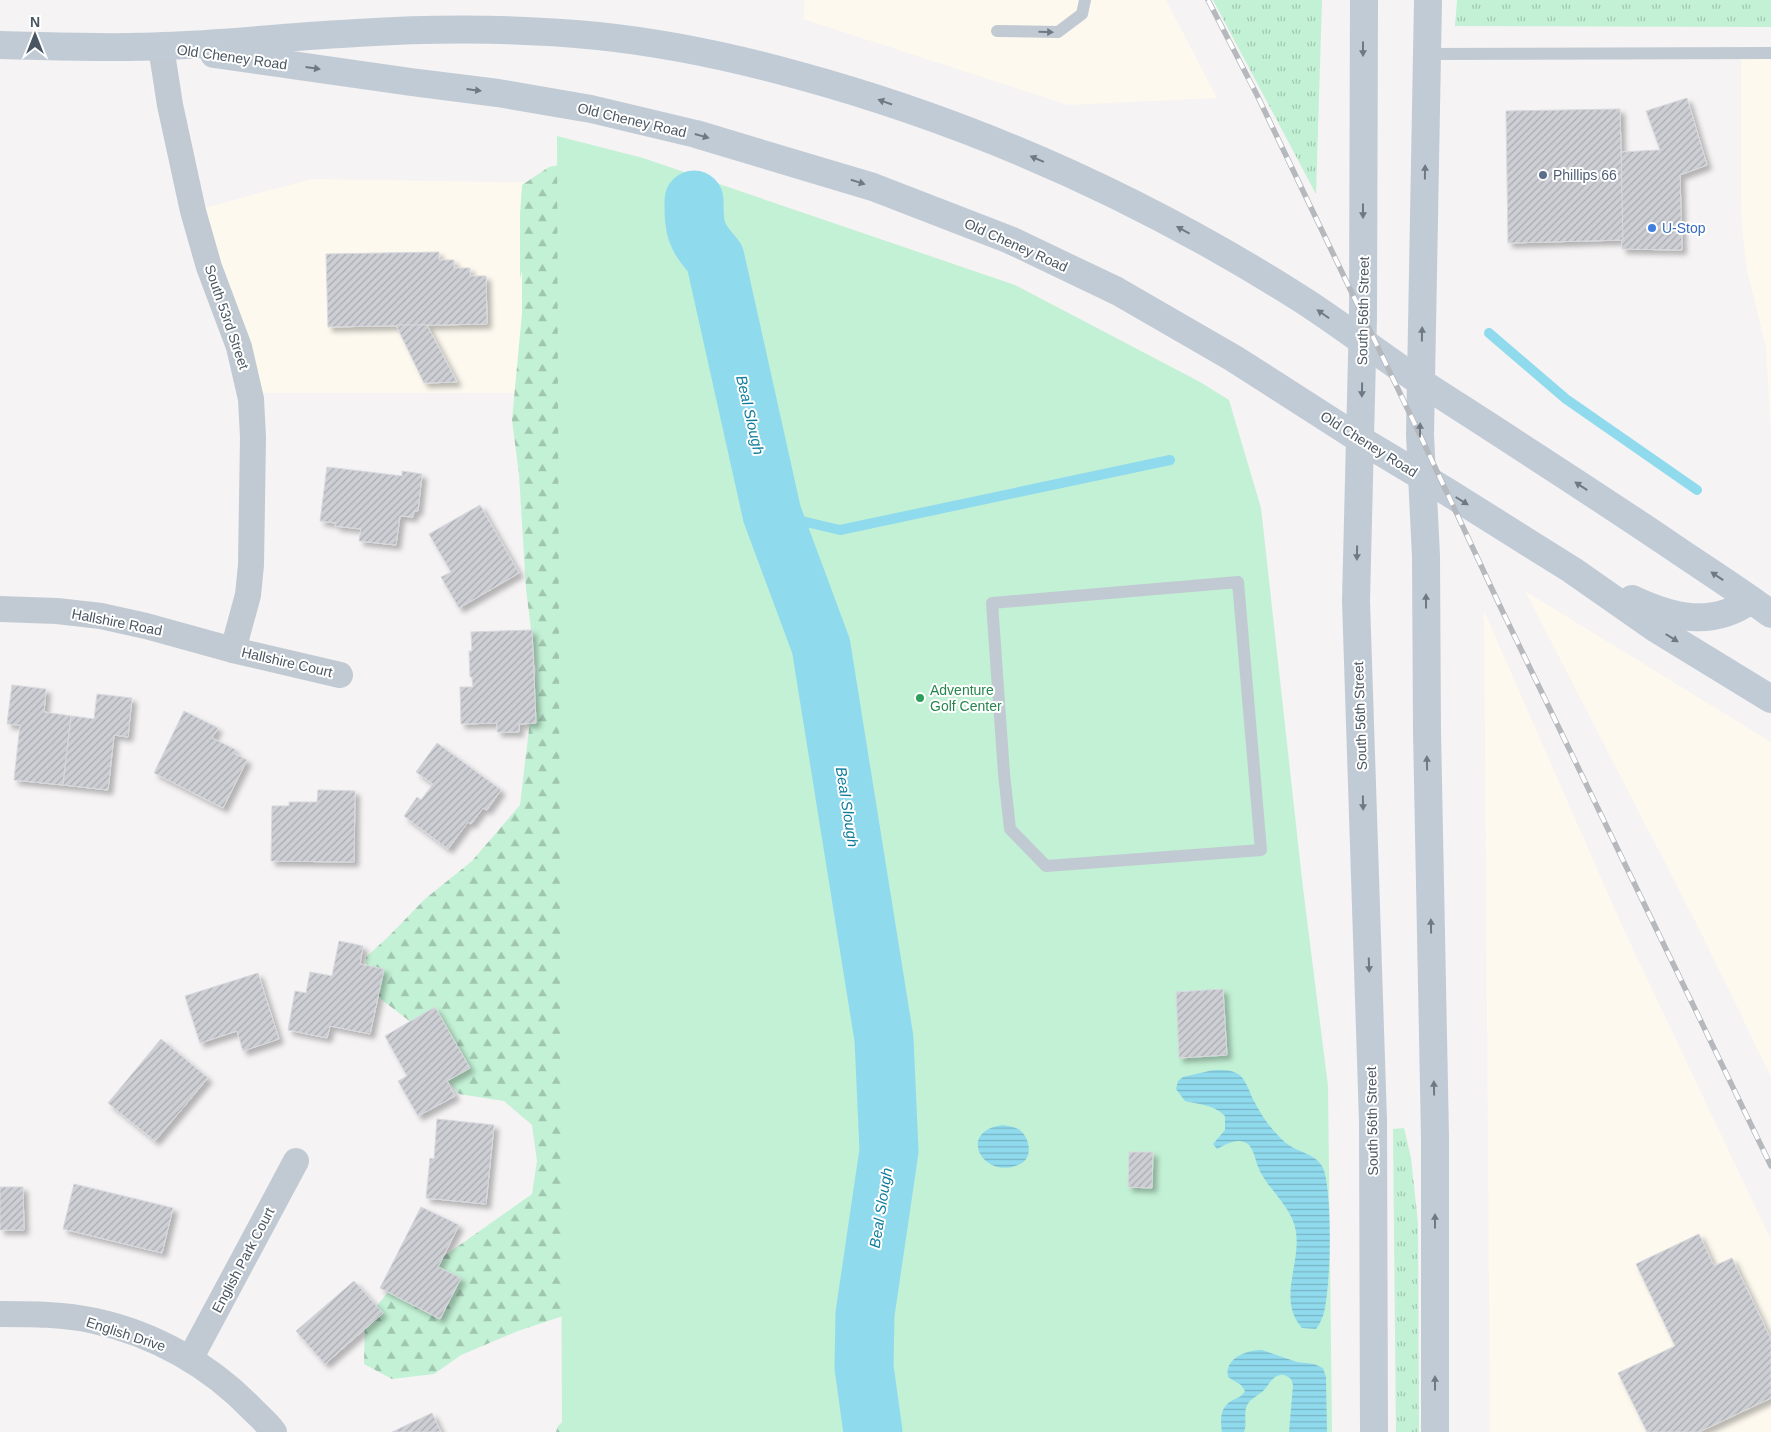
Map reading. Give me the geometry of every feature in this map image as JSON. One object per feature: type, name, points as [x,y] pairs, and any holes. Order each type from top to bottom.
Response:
[{"type":"main road","name":"South 56th Street","points":[[1364,0],[1363,342],[1356,601],[1373,1121],[1374,1432]]},
{"type":"main road","points":[[1428,0],[1420,435],[1426,579],[1434,1127],[1435,1432]]},
{"type":"main road","name":"Old Cheney Road","points":[[0,45],[161,47],[359,32],[492,29],[537,31],[603,36],[738,59],[878,99],[965,130],[1074,175],[1114,194],[1219,250],[1301,298],[1422,383],[1619,511],[1761,607]]},
{"type":"main road","name":"Old Cheney Road","points":[[161,47],[498,93],[591,109],[696,134],[873,187],[1010,240],[1117,291],[1233,358],[1361,440],[1572,570],[1655,628],[1771,699]]},
{"type":"main road","points":[[1572,570],[1657,610],[1692,618],[1726,614],[1739,608],[1761,607]]},
{"type":"street","name":"South 53rd Street","points":[[161,47],[170,105],[194,211],[209,267],[239,347],[251,399],[253,437],[251,565],[248,595],[233,650]]},
{"type":"street","name":"Hallshire Road","points":[[0,609],[57,611],[101,616],[146,626],[233,650]]},
{"type":"street","name":"Hallshire Court","points":[[233,650],[340,675]]},
{"type":"street","name":"English Park Court","points":[[190,1359],[296,1161]]},
{"type":"street","name":"English Drive","points":[[0,1314],[46,1314],[96,1321],[146,1337],[190,1359]]},
{"type":"street","points":[[190,1359],[234,1390],[274,1432]]},
{"type":"lane","points":[[997,31],[1058,32],[1082,14],[1084,0]]},
{"type":"lane","points":[[1427,54],[1771,53]]},
{"type":"lane","points":[[1238,582],[1261,850],[1046,866],[1010,829],[1004,774],[992,604],[1238,582]]},
{"type":"shaded area","points":[[805,0],[1166,0],[1217,98],[1068,105],[803,19]]},
{"type":"shaded area","points":[[1741,53],[1771,53],[1771,438],[1766,348],[1747,270],[1742,228]]},
{"type":"shaded area","points":[[312,179],[557,183],[558,393],[250,393],[193,211]]},
{"type":"shaded area","points":[[1525,591],[1771,742],[1771,1077],[1699,929]]},
{"type":"shaded area","points":[[1484,611],[1623,928],[1771,1240],[1771,1432],[1490,1432]]},
{"type":"green space","points":[[1213,0],[1322,0],[1316,194]]},
{"type":"green space","points":[[1457,0],[1771,0],[1771,27],[1455,26]]},
{"type":"green space","name":"Adventure Golf Center","points":[[557,136],[643,158],[1015,285],[1200,382],[1229,400],[1261,508],[1303,888],[1328,1086],[1332,1432],[562,1432]]},
{"type":"green space","points":[[584,160],[1018,1432],[556,1432],[558,1426],[595,1390],[587,1308],[518,1331],[461,1355],[434,1374],[392,1379],[364,1364],[365,1321],[388,1292],[437,1261],[532,1194],[537,1161],[532,1125],[504,1101],[459,1094],[437,1067],[433,1039],[365,987],[366,957],[425,899],[472,861],[520,805],[536,670],[526,589],[519,474],[512,420],[522,313],[520,214],[522,185],[549,167]]},
{"type":"green space","points":[[1404,1128],[1411,1158],[1418,1223],[1419,1432],[1396,1432],[1393,1129]]},
{"type":"water","points":[[1226,1070],[1239,1075],[1245,1081],[1268,1124],[1277,1134],[1286,1143],[1316,1159],[1323,1168],[1330,1218],[1329,1264],[1326,1303],[1323,1316],[1316,1329],[1302,1328],[1291,1306],[1291,1282],[1297,1244],[1294,1224],[1287,1208],[1261,1173],[1249,1145],[1245,1142],[1237,1141],[1217,1149],[1213,1144],[1225,1130],[1225,1116],[1211,1107],[1185,1101],[1176,1089],[1178,1081],[1183,1077],[1209,1071]]},
{"type":"water","points":[[1003,1125],[1021,1131],[1029,1148],[1024,1161],[1007,1168],[995,1166],[986,1161],[980,1154],[978,1145],[980,1136],[988,1129]]},
{"type":"water","points":[[1262,1350],[1297,1362],[1314,1364],[1323,1368],[1326,1377],[1327,1432],[1289,1432],[1293,1385],[1291,1379],[1281,1375],[1273,1379],[1247,1405],[1244,1432],[1222,1432],[1221,1418],[1223,1410],[1245,1391],[1241,1385],[1228,1377],[1230,1365],[1238,1356]]},
{"type":"building","name":"U-Stop","points":[[1687,98],[1707,165],[1680,175],[1682,250],[1622,249],[1621,152],[1660,150],[1646,111]]},
{"type":"building","points":[[1620,109],[1623,240],[1508,243],[1506,111]]},
{"type":"building","points":[[439,252],[439,260],[454,260],[454,268],[470,268],[470,276],[486,276],[487,324],[328,327],[326,254]]},
{"type":"building","points":[[396,325],[427,325],[457,382],[424,383]]},
{"type":"building","points":[[327,467],[402,476],[402,471],[422,474],[418,511],[414,511],[413,517],[400,516],[396,545],[359,541],[361,529],[335,526],[336,523],[320,521]]},
{"type":"building","points":[[480,505],[519,573],[459,608],[441,577],[451,572],[429,534]]},
{"type":"building","points":[[532,630],[536,723],[519,724],[519,732],[497,732],[497,723],[461,724],[460,687],[473,687],[472,677],[470,677],[469,651],[472,651],[471,632]]},
{"type":"building","points":[[12,685],[46,689],[44,712],[71,716],[63,785],[14,780],[20,725],[7,724]]},
{"type":"building","points":[[97,694],[132,698],[128,737],[114,735],[108,790],[63,785],[71,716],[94,719]]},
{"type":"building","points":[[184,711],[218,728],[212,738],[236,750],[233,753],[247,760],[223,808],[154,773]]},
{"type":"building","points":[[437,743],[501,790],[487,810],[483,808],[471,824],[468,822],[448,849],[404,816],[417,797],[421,800],[433,784],[416,772]]},
{"type":"building","points":[[318,790],[355,791],[354,862],[271,861],[272,806],[289,806],[289,802],[317,802]]},
{"type":"building","points":[[339,941],[363,946],[360,964],[384,969],[370,1034],[330,1026],[327,1038],[288,1030],[295,991],[306,993],[310,972],[332,976]]},
{"type":"building","points":[[258,973],[279,1039],[243,1051],[237,1031],[200,1043],[185,996]]},
{"type":"building","points":[[1223,989],[1227,1055],[1179,1058],[1176,992]]},
{"type":"building","points":[[435,1007],[470,1068],[447,1081],[455,1096],[418,1116],[398,1081],[407,1076],[385,1036]]},
{"type":"building","points":[[161,1039],[208,1078],[155,1141],[108,1103]]},
{"type":"building","points":[[437,1119],[494,1125],[486,1204],[426,1198],[430,1158],[434,1159]]},
{"type":"building","points":[[1129,1152],[1153,1152],[1152,1188],[1128,1187]]},
{"type":"building","points":[[74,1184],[173,1208],[162,1253],[63,1229]]},
{"type":"building","points":[[0,1187],[23,1187],[24,1230],[0,1230]]},
{"type":"building","points":[[421,1207],[459,1225],[438,1267],[461,1278],[440,1319],[380,1288]]},
{"type":"building","points":[[1699,1234],[1714,1266],[1732,1258],[1771,1339],[1771,1398],[1699,1432],[1647,1432],[1618,1373],[1675,1346],[1636,1264]]},
{"type":"building","points":[[354,1281],[383,1313],[325,1364],[296,1331]]},
{"type":"building","points":[[432,1413],[441,1432],[392,1432]]},
{"type":"waterway","name":"Beal Slough","points":[[694,200],[694,218],[697,232],[715,258],[772,514],[821,646],[884,1039],[889,1151],[865,1314],[864,1367],[873,1432]]},
{"type":"waterway","points":[[1489,333],[1566,399],[1697,490]]},
{"type":"waterway","points":[[772,514],[840,530],[1170,460]]},
{"type":"railway","points":[[1208,0],[1257,95],[1499,604],[1771,1166]]},
{"type":"place","name":"Phillips 66","points":[[1543,175]]},
{"type":"place","name":"U-Stop","points":[[1652,228]]},
{"type":"place","name":"Adventure Golf Center","points":[[920,698]]}]
